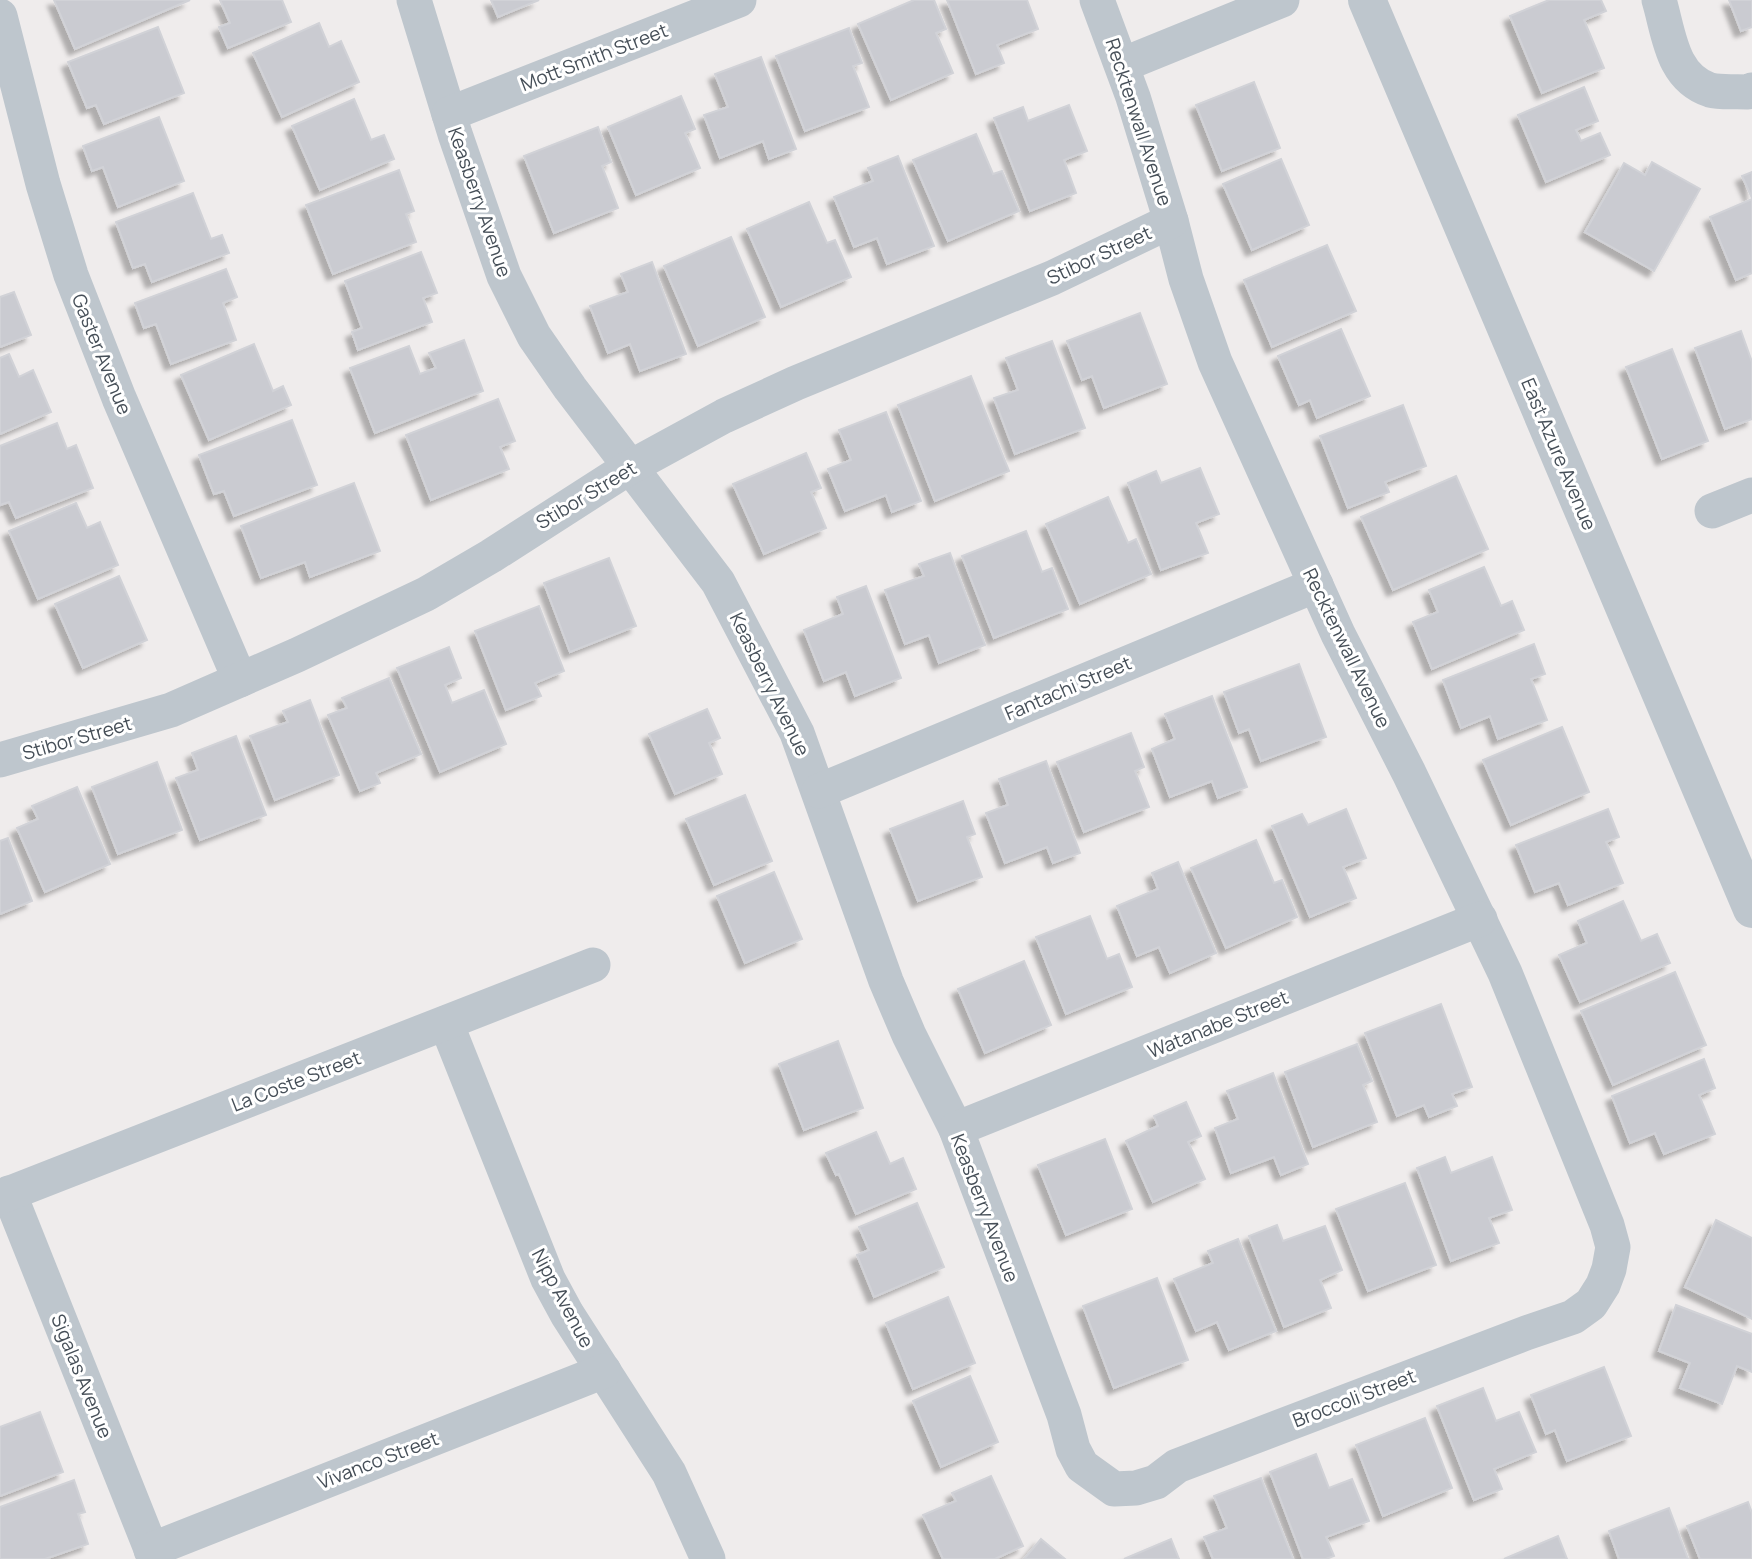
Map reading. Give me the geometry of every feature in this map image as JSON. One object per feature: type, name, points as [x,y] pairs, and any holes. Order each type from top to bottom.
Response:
[{"type":"street","name":"Keasberry Avenue","points":[[414,0],[482,214],[510,288],[534,336],[570,388],[718,582],[797,733],[886,981],[909,1035],[956,1129],[1064,1415],[1073,1449],[1082,1466],[1098,1479]]},
{"type":"street","name":"Mott Smith Street","points":[[450,114],[739,0]]},
{"type":"street","name":"Recktenwall Avenue","points":[[1097,0],[1122,65],[1171,221],[1186,279],[1215,362],[1354,669],[1409,773],[1505,973],[1607,1225],[1613,1247],[1603,1285]]},
{"type":"street","points":[[1122,65],[1282,0]]},
{"type":"street","name":"East Azure Avenue","points":[[1367,0],[1752,909]]},
{"type":"street","points":[[1659,0],[1677,64],[1688,78],[1711,90],[1752,90]]},
{"type":"street","name":"Gaster Avenue","points":[[0,16],[43,184],[71,275],[119,398],[240,680]]},
{"type":"street","name":"Stibor Street","points":[[0,760],[171,710],[240,680],[426,594],[631,467],[724,416],[784,388],[1052,278],[1171,221]]},
{"type":"street","points":[[1712,511],[1752,495]]},
{"type":"street","name":"Fantachi Street","points":[[819,791],[1316,585]]},
{"type":"street","name":"Watanabe Street","points":[[956,1129],[1480,919]]},
{"type":"street","name":"La Coste Street","points":[[5,1195],[593,965]]},
{"type":"street","name":"Nipp Avenue","points":[[446,1023],[548,1279],[567,1314],[669,1473],[708,1559]]},
{"type":"street","name":"Sigalas Avenue","points":[[5,1195],[153,1554]]},
{"type":"street","name":"Broccoli Street","points":[[1098,1479],[1114,1489],[1136,1488],[1156,1482],[1177,1466],[1573,1317],[1591,1304],[1603,1285]]},
{"type":"street","name":"Vivanco Street","points":[[153,1554],[604,1371]]},
{"type":"building","points":[[54,0],[190,0],[75,49]]},
{"type":"building","points":[[220,0],[282,0],[291,22],[228,48],[219,27],[230,23]]},
{"type":"building","points":[[491,0],[539,0],[498,17]]},
{"type":"building","points":[[914,0],[934,0],[946,29],[936,33],[953,73],[891,100],[858,24]]},
{"type":"building","points":[[947,0],[1027,0],[1038,29],[997,45],[1004,63],[976,74]]},
{"type":"building","points":[[1549,0],[1601,0],[1606,11],[1584,20],[1604,68],[1542,93],[1510,16]]},
{"type":"building","points":[[1729,0],[1752,0],[1752,27],[1741,31]]},
{"type":"building","points":[[319,23],[329,47],[341,41],[359,82],[282,117],[253,53]]},
{"type":"building","points":[[158,27],[184,93],[104,124],[96,105],[87,108],[68,62]]},
{"type":"building","points":[[849,28],[862,63],[853,66],[869,107],[805,131],[776,56]]},
{"type":"building","points":[[761,57],[796,149],[769,159],[763,141],[720,158],[704,115],[728,107],[715,74]]},
{"type":"building","points":[[1254,82],[1280,148],[1222,171],[1196,105]]},
{"type":"building","points":[[1584,87],[1598,121],[1576,130],[1581,141],[1600,133],[1610,155],[1546,182],[1518,115]]},
{"type":"building","points":[[681,96],[695,129],[685,133],[700,168],[636,195],[608,127]]},
{"type":"building","points":[[354,99],[371,140],[384,135],[394,159],[320,190],[292,126]]},
{"type":"building","points":[[1069,105],[1087,151],[1064,160],[1076,193],[1030,211],[994,118],[1023,107],[1028,121]]},
{"type":"building","points":[[159,117],[184,181],[118,207],[103,167],[92,171],[83,146]]},
{"type":"building","points":[[598,127],[611,162],[602,166],[618,208],[554,233],[524,156]]},
{"type":"building","points":[[976,134],[993,174],[1002,171],[1019,211],[948,241],[913,160]]},
{"type":"building","points":[[898,156],[934,246],[887,264],[877,238],[854,247],[834,197],[873,181],[868,168]]},
{"type":"building","points":[[1281,159],[1309,225],[1252,250],[1223,184]]},
{"type":"building","points":[[1652,162],[1700,189],[1654,271],[1585,232],[1624,163],[1645,175]]},
{"type":"building","points":[[399,170],[414,211],[406,214],[416,242],[333,274],[306,205]]},
{"type":"building","points":[[1752,172],[1752,198],[1742,176]]},
{"type":"building","points":[[193,193],[211,239],[222,235],[229,253],[152,282],[145,264],[133,268],[116,222]]},
{"type":"building","points":[[1752,199],[1752,273],[1736,280],[1710,217]]},
{"type":"building","points":[[809,202],[827,243],[835,240],[851,277],[781,307],[747,229]]},
{"type":"building","points":[[731,237],[765,317],[698,346],[664,266]]},
{"type":"building","points":[[1327,245],[1356,311],[1272,347],[1244,280]]},
{"type":"building","points":[[421,252],[437,293],[423,298],[432,322],[358,350],[352,332],[362,328],[345,281]]},
{"type":"building","points":[[652,262],[686,354],[640,371],[630,344],[608,353],[590,306],[628,292],[621,274]]},
{"type":"building","points":[[226,269],[237,297],[223,303],[236,340],[171,364],[156,324],[144,328],[135,303]]},
{"type":"building","points":[[14,292],[31,335],[0,347],[0,297]]},
{"type":"building","points":[[1140,313],[1167,384],[1104,408],[1092,376],[1082,380],[1067,341]]},
{"type":"building","points":[[1341,329],[1370,396],[1317,418],[1310,400],[1299,405],[1278,356]]},
{"type":"building","points":[[1741,331],[1752,362],[1752,419],[1725,429],[1695,348]]},
{"type":"building","points":[[464,340],[483,391],[375,433],[350,368],[409,346],[420,374],[436,368],[429,353]]},
{"type":"building","points":[[1052,341],[1085,428],[1015,454],[994,398],[1018,390],[1006,358]]},
{"type":"building","points":[[254,344],[273,391],[283,386],[291,405],[209,440],[181,375]]},
{"type":"building","points":[[1672,349],[1708,441],[1662,459],[1626,367]]},
{"type":"building","points":[[9,354],[19,377],[33,370],[51,412],[0,434],[0,358]]},
{"type":"building","points":[[971,376],[1009,471],[935,501],[898,405]]},
{"type":"building","points":[[498,399],[515,441],[500,447],[509,469],[431,500],[406,435]]},
{"type":"building","points":[[1403,405],[1426,466],[1385,482],[1389,492],[1348,508],[1320,436]]},
{"type":"building","points":[[886,412],[921,501],[892,512],[886,495],[845,511],[828,469],[851,460],[839,430]]},
{"type":"building","points":[[292,420],[317,485],[234,516],[224,491],[214,494],[199,455]]},
{"type":"building","points":[[57,423],[67,449],[76,445],[93,488],[16,518],[9,502],[0,505],[0,446]]},
{"type":"building","points":[[806,453],[821,488],[811,492],[826,528],[764,554],[733,484]]},
{"type":"building","points":[[1200,468],[1219,514],[1196,523],[1208,553],[1161,570],[1128,483],[1156,471],[1161,483]]},
{"type":"building","points":[[1456,476],[1488,549],[1393,590],[1361,517]]},
{"type":"building","points":[[354,483],[380,551],[310,577],[305,562],[261,578],[241,526]]},
{"type":"building","points":[[1108,497],[1128,543],[1136,539],[1151,574],[1080,604],[1046,524]]},
{"type":"building","points":[[76,503],[87,528],[100,522],[118,565],[38,599],[9,531]]},
{"type":"building","points":[[1026,531],[1042,572],[1052,568],[1068,609],[994,638],[962,556]]},
{"type":"building","points":[[950,553],[985,645],[939,663],[929,635],[905,644],[885,590],[924,576],[919,564]]},
{"type":"building","points":[[609,558],[636,626],[570,652],[544,583]]},
{"type":"building","points":[[1484,567],[1501,606],[1512,601],[1524,630],[1432,669],[1413,622],[1438,612],[1429,590]]},
{"type":"building","points":[[119,576],[147,640],[83,668],[55,604]]},
{"type":"building","points":[[866,586],[901,678],[855,696],[846,672],[824,681],[804,630],[843,614],[837,597]]},
{"type":"building","points":[[539,606],[564,671],[535,683],[541,696],[506,710],[475,631]]},
{"type":"building","points":[[1534,644],[1545,674],[1531,679],[1547,720],[1498,739],[1490,716],[1461,728],[1443,680]]},
{"type":"building","points":[[449,647],[461,678],[445,685],[452,703],[484,690],[506,744],[440,772],[397,668]]},
{"type":"building","points":[[1299,664],[1326,737],[1261,761],[1249,729],[1239,733],[1224,692]]},
{"type":"building","points":[[389,678],[421,754],[376,773],[380,783],[360,791],[328,715],[347,708],[342,698]]},
{"type":"building","points":[[1212,696],[1247,787],[1218,798],[1212,781],[1170,797],[1152,749],[1175,739],[1165,714]]},
{"type":"building","points":[[310,700],[339,775],[275,800],[250,736],[288,722],[283,711]]},
{"type":"building","points":[[707,709],[720,738],[709,743],[722,774],[675,794],[649,734]]},
{"type":"building","points":[[1562,727],[1589,792],[1511,825],[1483,760]]},
{"type":"building","points":[[1131,733],[1144,767],[1135,771],[1149,807],[1084,832],[1057,762]]},
{"type":"building","points":[[236,736],[266,815],[200,840],[176,778],[198,770],[192,753]]},
{"type":"building","points":[[1046,761],[1080,853],[1053,863],[1047,847],[1005,863],[986,813],[1008,805],[999,779]]},
{"type":"building","points":[[157,762],[182,830],[118,854],[92,787]]},
{"type":"building","points":[[77,787],[110,864],[45,892],[17,828],[38,819],[32,806]]},
{"type":"building","points":[[745,795],[772,861],[714,885],[686,819]]},
{"type":"building","points":[[963,801],[975,834],[967,837],[982,877],[918,901],[890,829]]},
{"type":"building","points":[[1346,809],[1366,858],[1343,867],[1356,898],[1310,917],[1272,826],[1302,814],[1308,825]]},
{"type":"building","points":[[1608,809],[1619,837],[1606,842],[1623,883],[1568,905],[1559,883],[1535,892],[1516,845]]},
{"type":"building","points":[[8,838],[32,901],[0,914],[0,841]]},
{"type":"building","points":[[1256,840],[1274,883],[1282,880],[1297,917],[1226,948],[1191,868]]},
{"type":"building","points":[[1178,862],[1216,953],[1170,973],[1159,947],[1137,956],[1117,906],[1158,889],[1152,873]]},
{"type":"building","points":[[774,872],[802,939],[745,963],[717,896]]},
{"type":"building","points":[[1623,901],[1641,941],[1657,934],[1670,963],[1580,1002],[1559,955],[1587,943],[1578,921]]},
{"type":"building","points":[[1090,916],[1107,959],[1119,954],[1132,987],[1066,1014],[1036,937]]},
{"type":"building","points":[[1024,961],[1051,1025],[985,1053],[958,989]]},
{"type":"building","points":[[1675,972],[1706,1045],[1613,1085],[1581,1011]]},
{"type":"building","points":[[1441,1004],[1472,1087],[1452,1094],[1457,1106],[1429,1117],[1424,1105],[1397,1116],[1365,1033]]},
{"type":"building","points":[[838,1041],[863,1108],[804,1130],[779,1064]]},
{"type":"building","points":[[1357,1044],[1372,1081],[1363,1085],[1377,1122],[1313,1147],[1285,1072]]},
{"type":"building","points":[[1704,1059],[1715,1088],[1699,1095],[1715,1134],[1664,1154],[1655,1133],[1630,1143],[1612,1096]]},
{"type":"building","points":[[1273,1073],[1308,1164],[1281,1175],[1274,1157],[1231,1173],[1215,1128],[1238,1119],[1227,1091]]},
{"type":"building","points":[[1186,1102],[1201,1136],[1188,1142],[1205,1179],[1153,1202],[1126,1141],[1158,1126],[1154,1116]]},
{"type":"building","points":[[876,1132],[890,1164],[903,1158],[916,1189],[856,1214],[839,1174],[836,1175],[826,1153]]},
{"type":"building","points":[[1105,1139],[1132,1209],[1066,1235],[1038,1165]]},
{"type":"building","points":[[1445,1157],[1451,1173],[1492,1157],[1512,1210],[1489,1218],[1499,1243],[1451,1261],[1417,1168]]},
{"type":"building","points":[[1405,1183],[1436,1265],[1368,1291],[1336,1209]]},
{"type":"building","points":[[917,1203],[944,1267],[874,1297],[857,1255],[869,1250],[859,1227]]},
{"type":"building","points":[[1716,1220],[1752,1238],[1752,1319],[1685,1287]]},
{"type":"building","points":[[1277,1225],[1283,1241],[1325,1226],[1342,1270],[1320,1280],[1331,1308],[1284,1327],[1249,1236]]},
{"type":"building","points":[[1238,1239],[1276,1331],[1229,1350],[1217,1322],[1196,1331],[1174,1279],[1213,1263],[1208,1251]]},
{"type":"building","points":[[1157,1278],[1188,1360],[1114,1388],[1083,1306]]},
{"type":"building","points":[[948,1297],[975,1363],[913,1389],[886,1323]]},
{"type":"building","points":[[1676,1305],[1752,1334],[1752,1372],[1737,1366],[1722,1404],[1680,1388],[1690,1363],[1659,1351]]},
{"type":"building","points":[[1604,1367],[1631,1436],[1567,1461],[1555,1430],[1546,1434],[1531,1395]]},
{"type":"building","points":[[970,1376],[998,1442],[941,1467],[913,1401]]},
{"type":"building","points":[[1483,1388],[1496,1421],[1519,1412],[1536,1452],[1494,1469],[1502,1489],[1474,1500],[1437,1406]]},
{"type":"building","points":[[40,1412],[63,1472],[0,1496],[0,1427]]},
{"type":"building","points":[[1425,1418],[1452,1488],[1383,1516],[1356,1445]]},
{"type":"building","points":[[1316,1454],[1329,1488],[1352,1479],[1369,1521],[1326,1537],[1334,1556],[1326,1559],[1303,1559],[1270,1472]]},
{"type":"building","points":[[991,1476],[1023,1546],[995,1559],[943,1559],[923,1515],[956,1501],[952,1493]]},
{"type":"building","points":[[1261,1478],[1293,1559],[1213,1559],[1204,1537],[1227,1528],[1214,1496]]},
{"type":"building","points":[[74,1480],[85,1512],[78,1514],[88,1544],[45,1559],[0,1559],[0,1507]]},
{"type":"building","points":[[1748,1502],[1752,1513],[1752,1559],[1700,1559],[1687,1526]]},
{"type":"building","points":[[1669,1508],[1688,1559],[1619,1559],[1609,1531]]},
{"type":"building","points":[[1558,1536],[1567,1559],[1504,1559]]},
{"type":"building","points":[[1041,1539],[1065,1559],[1024,1559]]},
{"type":"building","points":[[1171,1539],[1179,1559],[1124,1559]]}]
